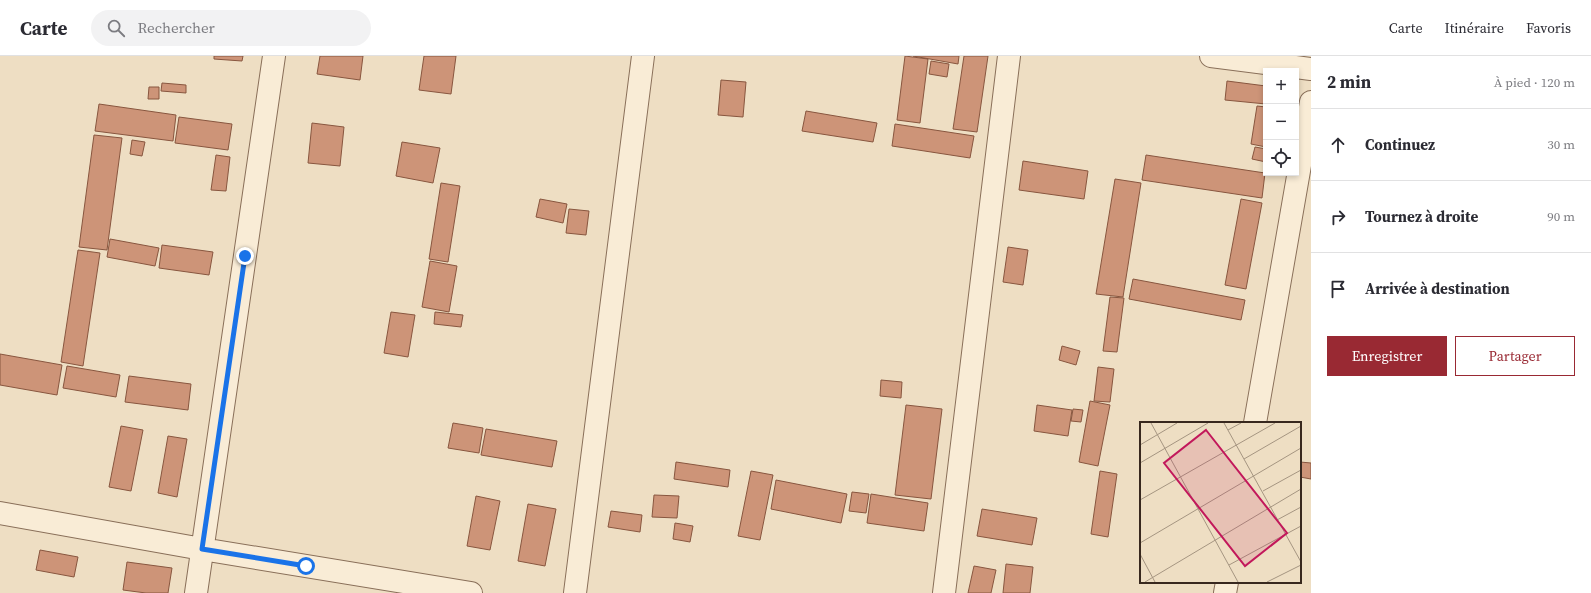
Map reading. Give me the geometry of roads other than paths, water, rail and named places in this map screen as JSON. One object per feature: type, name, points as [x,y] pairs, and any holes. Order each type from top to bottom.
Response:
[{"type":"street","points":[[196,593],[274,56]]},
{"type":"street","points":[[575,593],[643,56]]},
{"type":"street","points":[[944,593],[1009,56]]},
{"type":"street","points":[[1211,56],[1311,69]]},
{"type":"street","points":[[1255,422],[1311,102]]},
{"type":"street","points":[[0,514],[471,593]]},
{"type":"street","points":[[1225,593],[1227,583]]}]
